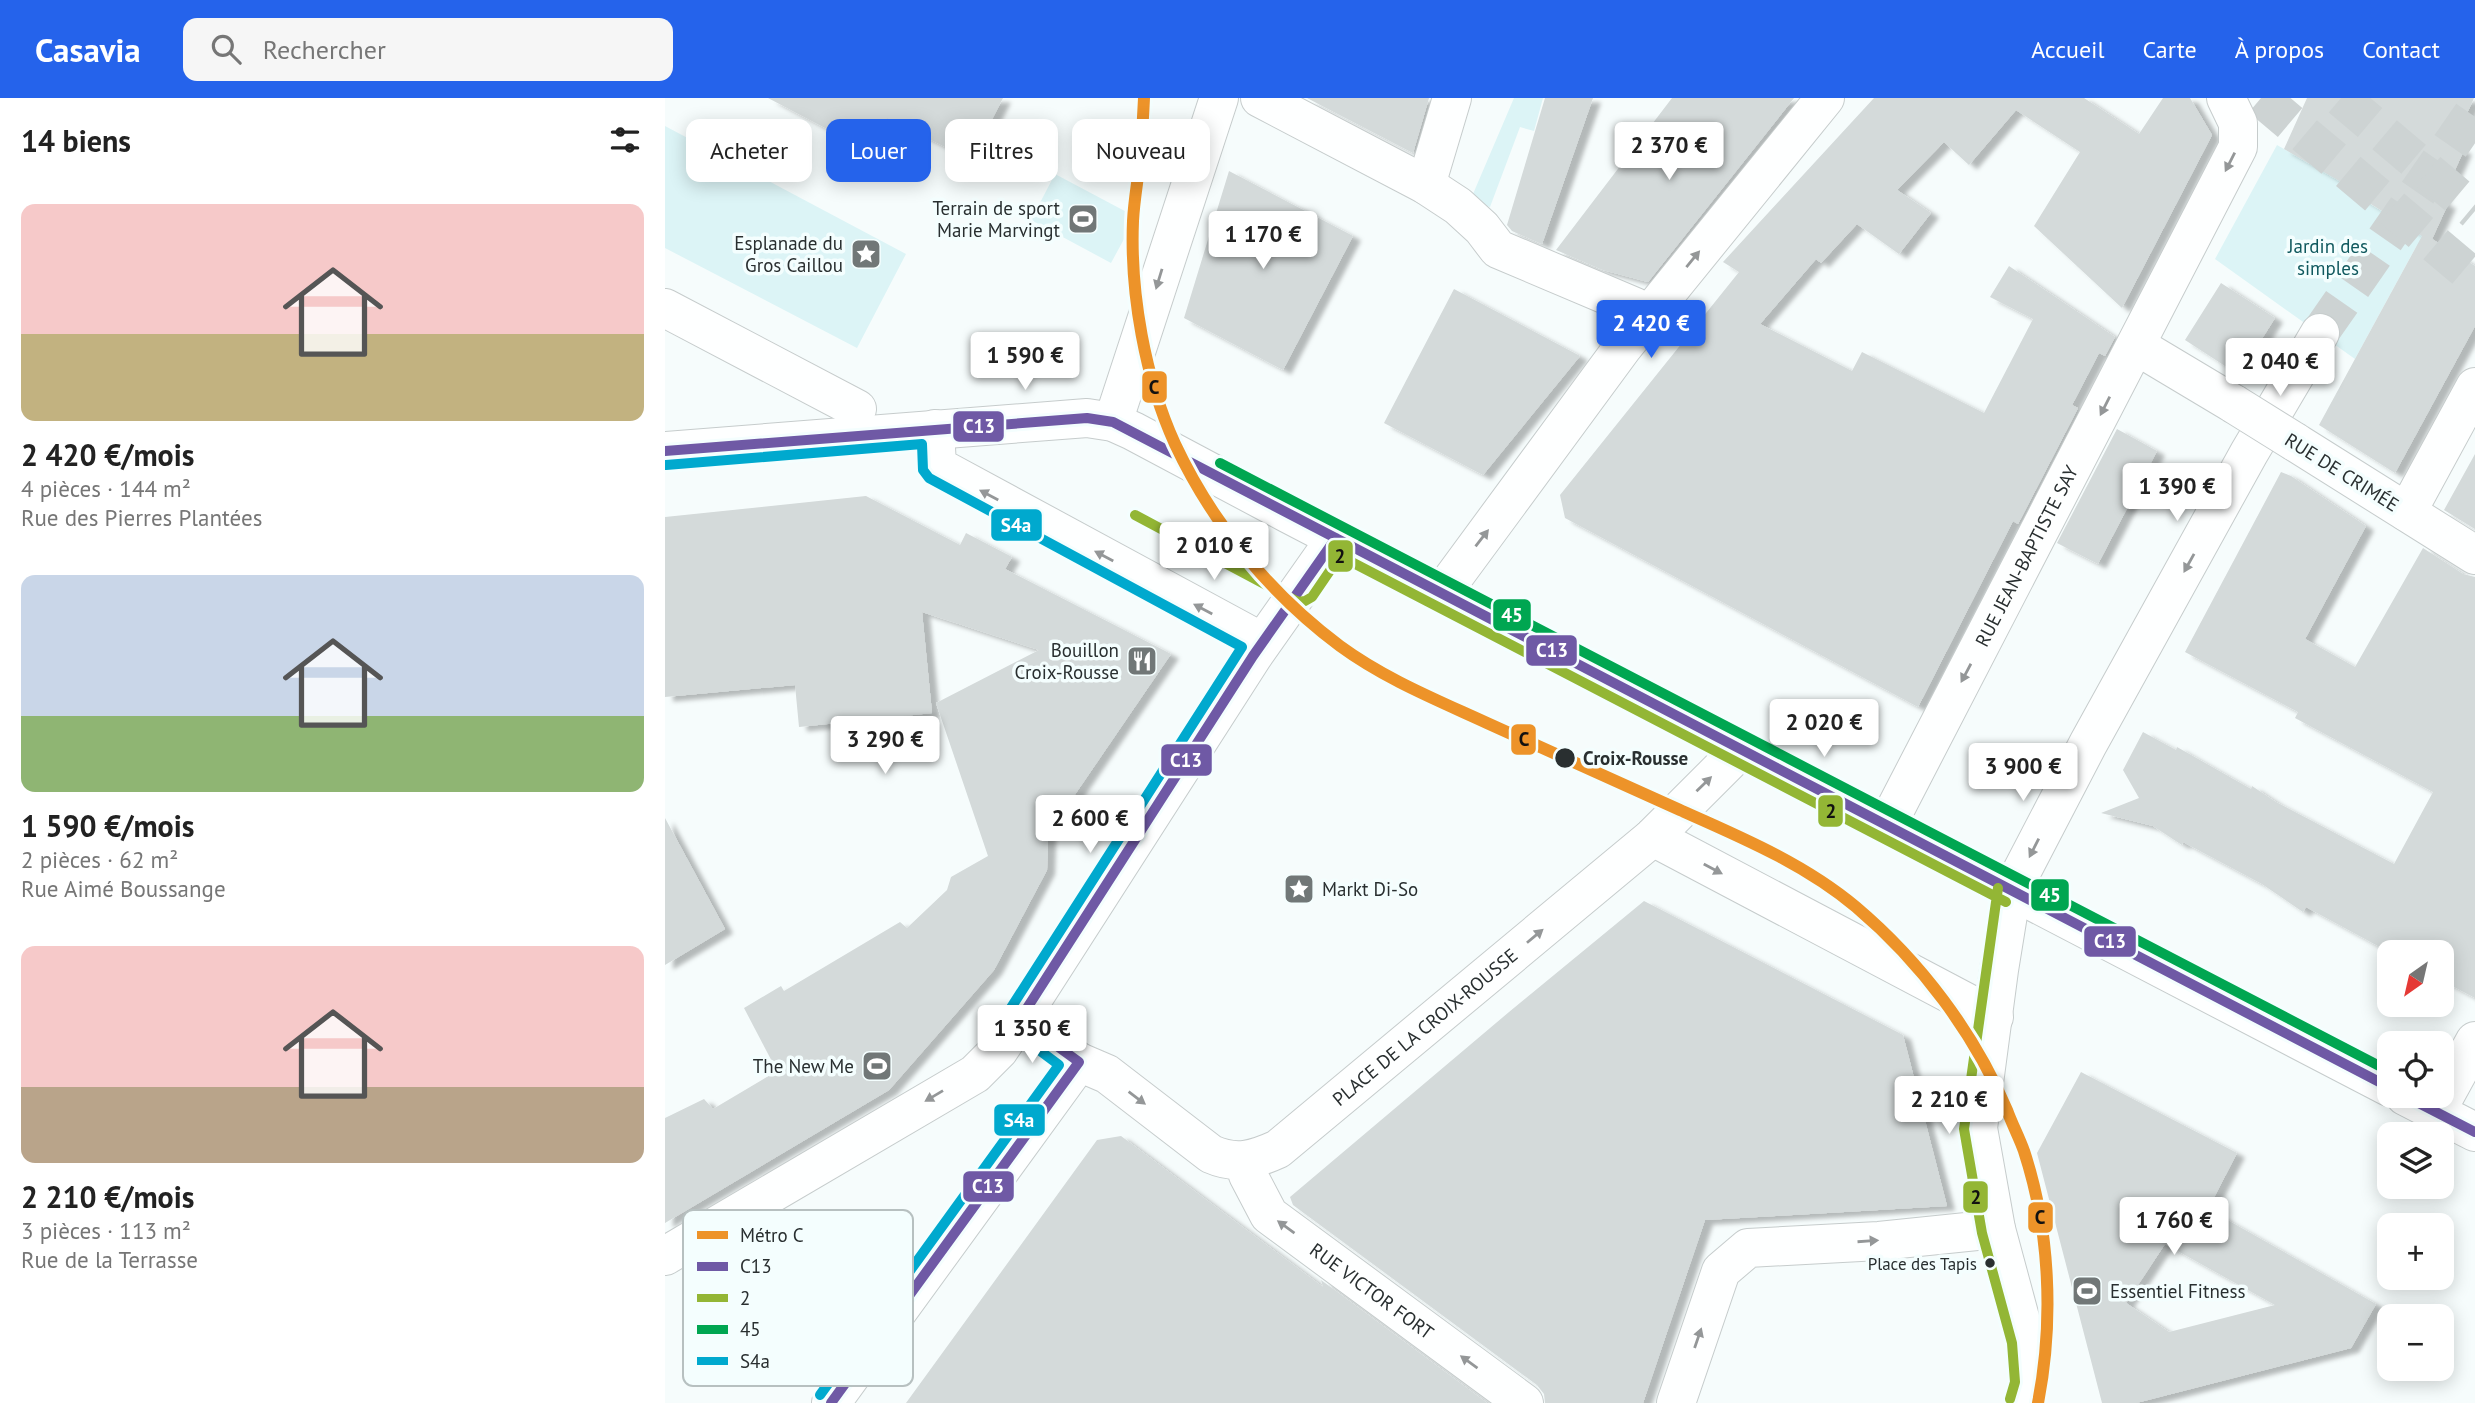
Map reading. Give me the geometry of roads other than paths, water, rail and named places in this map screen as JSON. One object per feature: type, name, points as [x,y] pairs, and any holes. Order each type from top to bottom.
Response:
[{"type":"street","points":[[1112,422],[1219,98]]},
{"type":"street","points":[[1260,98],[1426,186],[1458,206],[1482,228],[1498,249],[1635,307]]},
{"type":"street","points":[[1426,186],[1452,98]]},
{"type":"street","points":[[1442,593],[1623,347],[1825,98]]},
{"type":"street","name":"RUE JEAN-BAPTISTE SAY","points":[[1887,825],[2238,148],[2238,122],[2226,98]]},
{"type":"street","points":[[665,308],[857,409]]},
{"type":"street","points":[[2024,1403],[2029,1384],[2025,1340],[1996,1229],[1978,1128],[2012,890],[2088,744],[2249,453],[2320,333]]},
{"type":"street","name":"RUE DE CRIMÉE","points":[[2137,346],[2475,555]]},
{"type":"street","points":[[2407,512],[2475,387]]},
{"type":"street","points":[[665,452],[1087,418],[1112,422],[2377,1081]]},
{"type":"street","points":[[935,429],[937,466],[1262,642]]},
{"type":"street","points":[[743,1210],[975,1074],[999,1050],[1262,642],[1336,538]]},
{"type":"street","name":"PLACE DE LA CROIX-ROUSSE","points":[[1248,1161],[1278,1149],[1653,838],[1741,749]]},
{"type":"street","points":[[1653,838],[1994,1017]]},
{"type":"street","points":[[1020,1019],[1079,1062],[1107,1074],[1211,1154],[1224,1160],[1248,1161]]},
{"type":"street","points":[[2454,1065],[2475,1041]]},
{"type":"street","points":[[913,1290],[1079,1062]]},
{"type":"street","points":[[2430,1108],[2475,1132]]},
{"type":"street","name":"RUE VICTOR FORT","points":[[1248,1161],[1248,1175],[1269,1215],[1524,1403]]},
{"type":"street","points":[[1676,1403],[1721,1271],[1748,1248],[1879,1241],[1996,1229]]},
{"type":"street","points":[[665,1256],[683,1245]]},
{"type":"street","points":[[831,1403],[843,1386]]},
{"type":"tunnel","points":[[2261,98],[2475,278]]},
{"type":"tunnel","points":[[2341,98],[2475,211]]},
{"type":"tunnel","points":[[2320,333],[2475,110]]},
{"type":"metro line","name":"C","points":[[1144,98],[1133,249],[1142,335],[1155,391],[1175,444],[1206,501],[1225,529],[1266,580],[1289,603],[1357,658],[1430,697],[1772,852],[1816,878],[1856,907],[1902,951],[1924,975],[1962,1026],[1994,1081],[2024,1151],[2039,1212],[2047,1276],[2046,1340],[2038,1403]]},
{"type":"place","name":"Terrain de sport Marie Marvingt","points":[[1083,219]]},
{"type":"place","name":"Esplanade du Gros Caillou","points":[[866,254]]},
{"type":"place","name":"Bouillon Croix-Rousse","points":[[1142,661]]},
{"type":"place","name":"Croix-Rousse","points":[[1565,758]]},
{"type":"place","name":"Markt Di-So","points":[[1299,889]]},
{"type":"place","name":"The New Me","points":[[877,1066]]},
{"type":"place","name":"Place des Tapis","points":[[1990,1263]]},
{"type":"place","name":"Essentiel Fitness","points":[[2087,1291]]},
{"type":"park label","name":"Jardin des simples","points":[[2328,257]]}]
